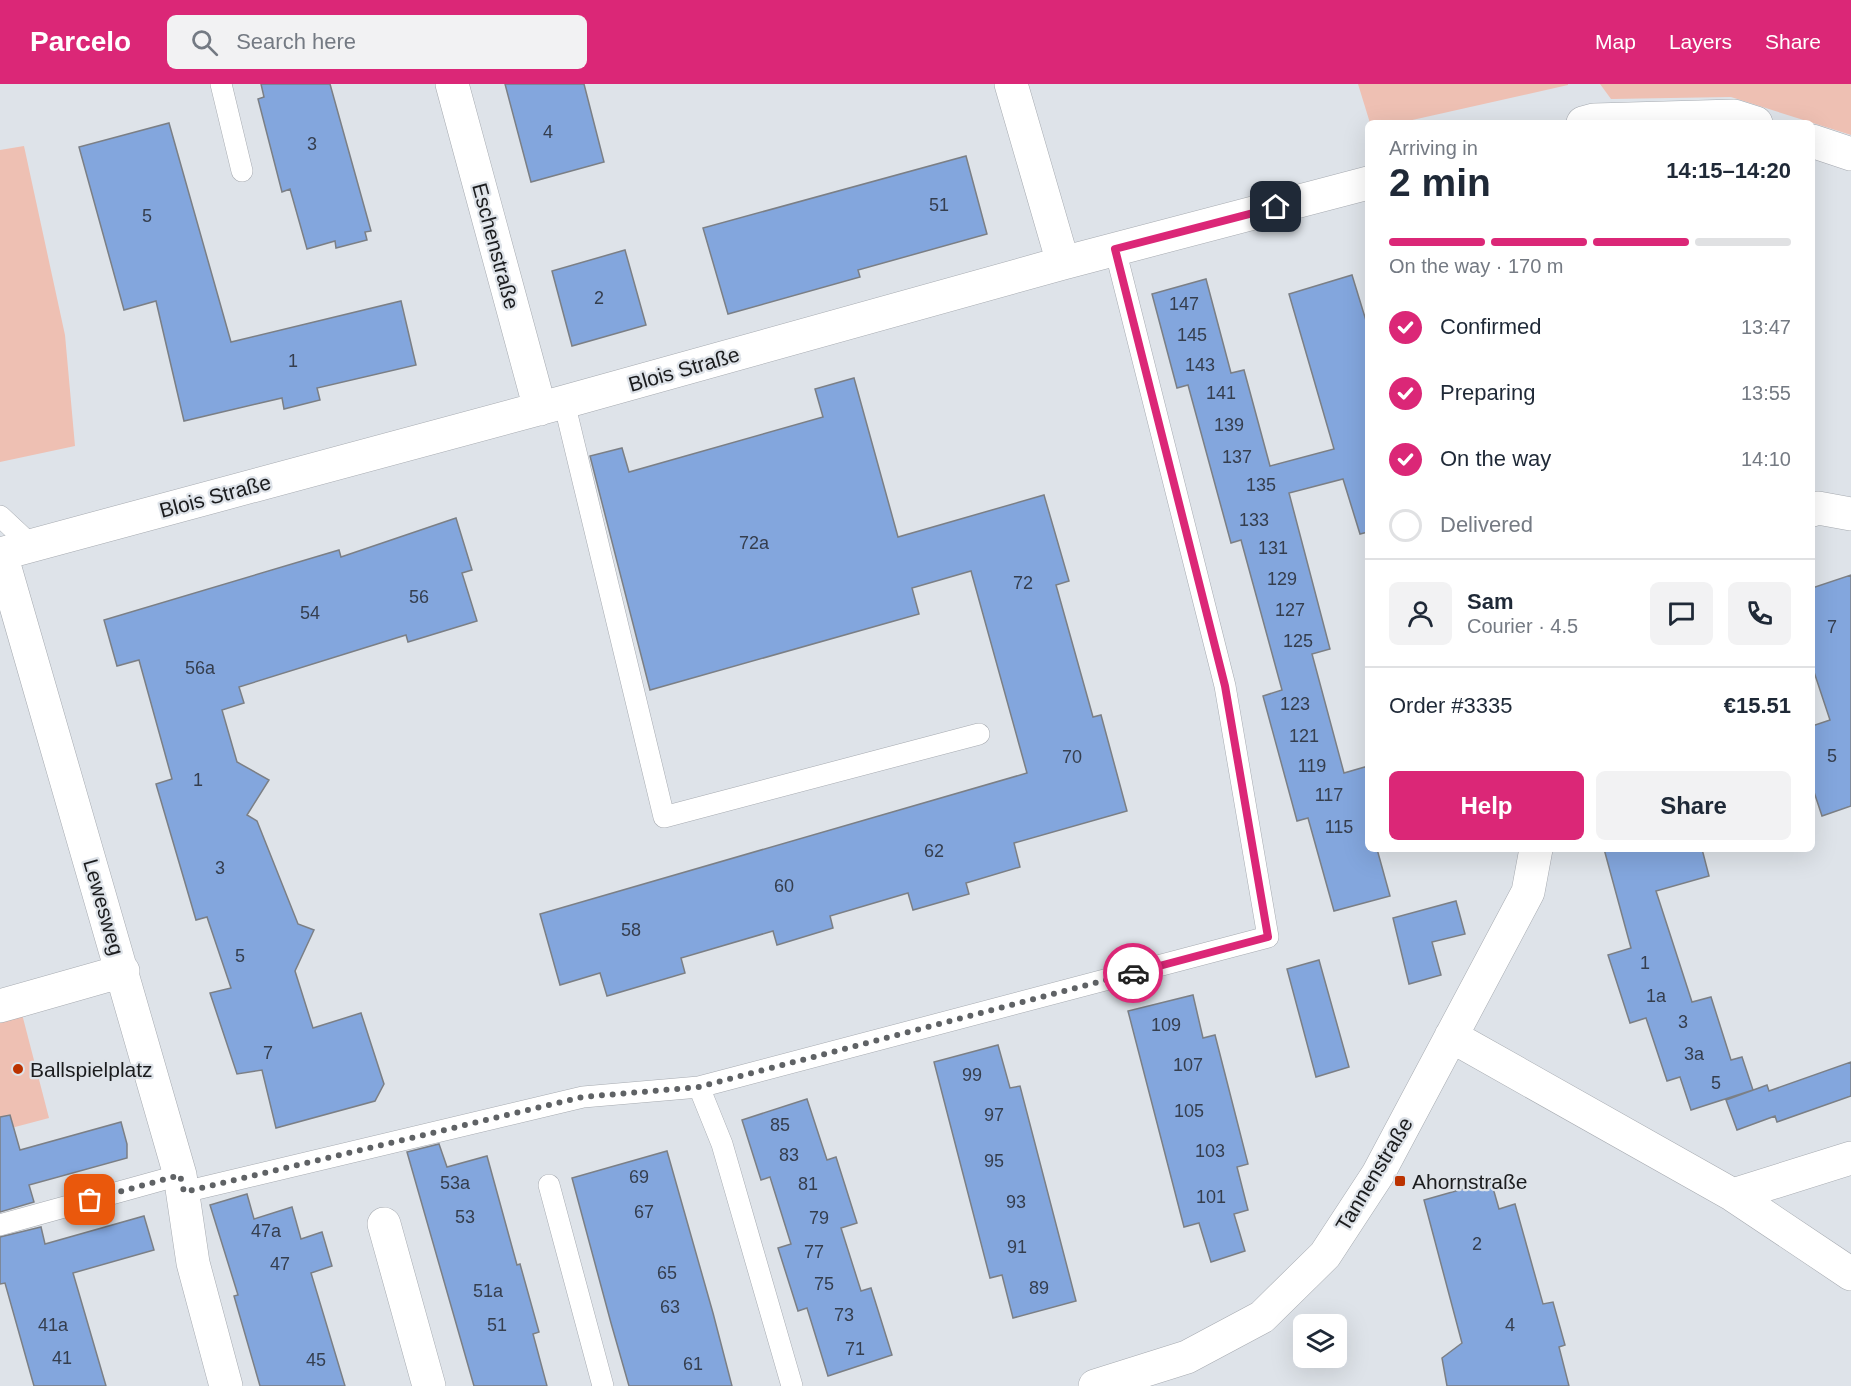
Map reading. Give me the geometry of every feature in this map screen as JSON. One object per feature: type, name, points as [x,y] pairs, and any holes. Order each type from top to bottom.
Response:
[{"type":"street","name":"Eschenstraße","points":[[452,84],[552,406]]},
{"type":"street","points":[[1011,84],[1063,263]]},
{"type":"street","points":[[1594,120],[1734,116],[1747,120]]},
{"type":"street","points":[[1815,142],[1851,154]]},
{"type":"street","name":"Blois Straße","points":[[11,551],[552,406],[1063,263],[1365,184]]},
{"type":"street","points":[[1815,509],[1851,514]]},
{"type":"street","name":"Lewesweg","points":[[11,551],[182,1184],[193,1263],[226,1386]]},
{"type":"street","name":"Tannenstraße","points":[[1095,1386],[1187,1357],[1262,1317],[1325,1255],[1378,1174],[1528,892],[1535,852]]},
{"type":"street","points":[[0,1006],[123,971]]},
{"type":"street","points":[[1451,1036],[1733,1195],[1851,1274]]},
{"type":"street","points":[[1733,1195],[1851,1158]]},
{"type":"street","points":[[384,1224],[429,1386]]},
{"type":"lane","points":[[221,84],[242,171]]},
{"type":"lane","points":[[0,1225],[583,1097],[699,1087],[1268,937],[1225,686],[1115,249]]},
{"type":"lane","points":[[552,406],[664,817],[979,734]]},
{"type":"lane","points":[[0,516],[11,551]]},
{"type":"lane","points":[[699,1087],[722,1144],[792,1386]]},
{"type":"lane","points":[[549,1185],[603,1386]]},
{"type":"shaded area","points":[[1358,84],[1568,84],[1412,120],[1369,120]]},
{"type":"shaded area","points":[[1600,84],[1851,84],[1851,135],[1815,124],[1815,120],[1804,120],[1731,97],[1611,99]]},
{"type":"shaded area","points":[[24,146],[65,335],[75,446],[0,462],[0,150]]},
{"type":"shaded area","name":"Ballspielplatz","points":[[22,1014],[49,1118],[0,1131],[0,1020]]},
{"type":"building","points":[[261,84],[330,84],[371,231],[365,232],[367,240],[336,248],[335,241],[307,249],[290,189],[282,192],[258,99],[264,97]]},
{"type":"building","points":[[505,84],[584,84],[604,162],[531,182]]},
{"type":"building","points":[[169,123],[231,342],[401,301],[416,365],[317,388],[320,400],[284,409],[282,398],[184,421],[156,301],[124,310],[79,147]]},
{"type":"building","points":[[966,156],[987,234],[858,270],[860,277],[728,314],[703,228]]},
{"type":"building","points":[[625,250],[646,325],[572,346],[552,271]]},
{"type":"building","points":[[1352,275],[1365,317],[1365,533],[1360,534],[1343,479],[1289,493],[1330,649],[1312,654],[1344,773],[1365,767],[1365,852],[1378,852],[1390,896],[1334,911],[1308,818],[1297,821],[1263,696],[1282,690],[1241,540],[1231,543],[1188,385],[1177,388],[1152,294],[1206,279],[1231,373],[1244,370],[1270,466],[1334,449],[1289,294]]},
{"type":"building","points":[[854,378],[898,537],[1044,495],[1069,581],[1056,585],[1093,717],[1101,715],[1127,811],[1014,843],[1020,867],[966,883],[969,894],[913,910],[908,893],[830,916],[833,928],[777,945],[773,931],[681,958],[685,973],[607,996],[600,973],[560,985],[540,914],[1027,773],[971,571],[912,588],[919,614],[650,690],[590,456],[622,448],[629,472],[823,417],[815,389]]},
{"type":"building","points":[[456,518],[472,570],[462,573],[477,621],[408,642],[406,635],[239,687],[244,703],[222,710],[237,762],[269,780],[247,815],[257,821],[298,924],[314,930],[295,971],[313,1028],[361,1013],[384,1084],[375,1101],[276,1128],[262,1070],[237,1074],[210,993],[231,988],[207,917],[196,920],[156,784],[172,779],[139,660],[117,666],[104,620],[339,550],[341,557]]},
{"type":"building","points":[[1851,575],[1851,806],[1822,816],[1815,795],[1815,725],[1830,720],[1815,675],[1815,587]]},
{"type":"building","points":[[1605,852],[1703,852],[1709,876],[1656,891],[1692,1002],[1711,997],[1731,1060],[1742,1057],[1753,1090],[1691,1110],[1680,1077],[1667,1081],[1646,1018],[1630,1023],[1608,955],[1631,948]]},
{"type":"building","points":[[1456,901],[1465,934],[1432,942],[1441,975],[1409,984],[1393,918]]},
{"type":"building","points":[[1319,960],[1349,1067],[1316,1077],[1287,969]]},
{"type":"building","points":[[1193,995],[1203,1038],[1215,1035],[1248,1164],[1237,1167],[1248,1210],[1234,1214],[1245,1251],[1211,1262],[1199,1223],[1184,1227],[1128,1011]]},
{"type":"building","points":[[998,1045],[1010,1088],[1020,1086],[1076,1301],[1013,1318],[1002,1275],[990,1278],[934,1062]]},
{"type":"building","points":[[1851,1062],[1851,1096],[1777,1122],[1775,1116],[1737,1130],[1726,1100],[1767,1085],[1769,1091]]},
{"type":"building","points":[[807,1099],[827,1160],[836,1157],[857,1223],[841,1228],[861,1291],[871,1288],[892,1355],[828,1376],[807,1308],[798,1311],[778,1248],[791,1244],[770,1177],[761,1180],[742,1120]]},
{"type":"building","points":[[10,1115],[20,1150],[121,1122],[127,1144],[127,1158],[29,1185],[34,1202],[0,1212],[0,1117]]},
{"type":"building","points":[[439,1144],[447,1167],[487,1156],[517,1265],[520,1264],[539,1332],[533,1334],[547,1386],[474,1386],[407,1152]]},
{"type":"building","points":[[667,1151],[732,1386],[629,1386],[611,1323],[572,1178]]},
{"type":"building","points":[[1491,1181],[1499,1209],[1515,1204],[1543,1304],[1553,1302],[1565,1345],[1559,1347],[1569,1386],[1447,1386],[1442,1358],[1462,1343],[1424,1200]]},
{"type":"building","points":[[247,1194],[254,1219],[292,1207],[301,1239],[322,1232],[332,1266],[311,1273],[345,1386],[260,1386],[234,1296],[238,1295],[210,1205]]},
{"type":"building","points":[[144,1216],[154,1250],[73,1273],[106,1386],[34,1386],[5,1283],[0,1284],[0,1237],[41,1227],[45,1244]]},
{"type":"way so far","points":[[90,1200],[180,1175],[184,1192],[583,1097],[699,1087],[1133,973]]},
{"type":"place","name":"Ballspielplatz","points":[[18,1069]]},
{"type":"place","name":"Ahornstraße","points":[[1400,1181]]},
{"type":"route","points":[[1133,973],[1268,937],[1225,686],[1115,249],[1276,207]]}]
